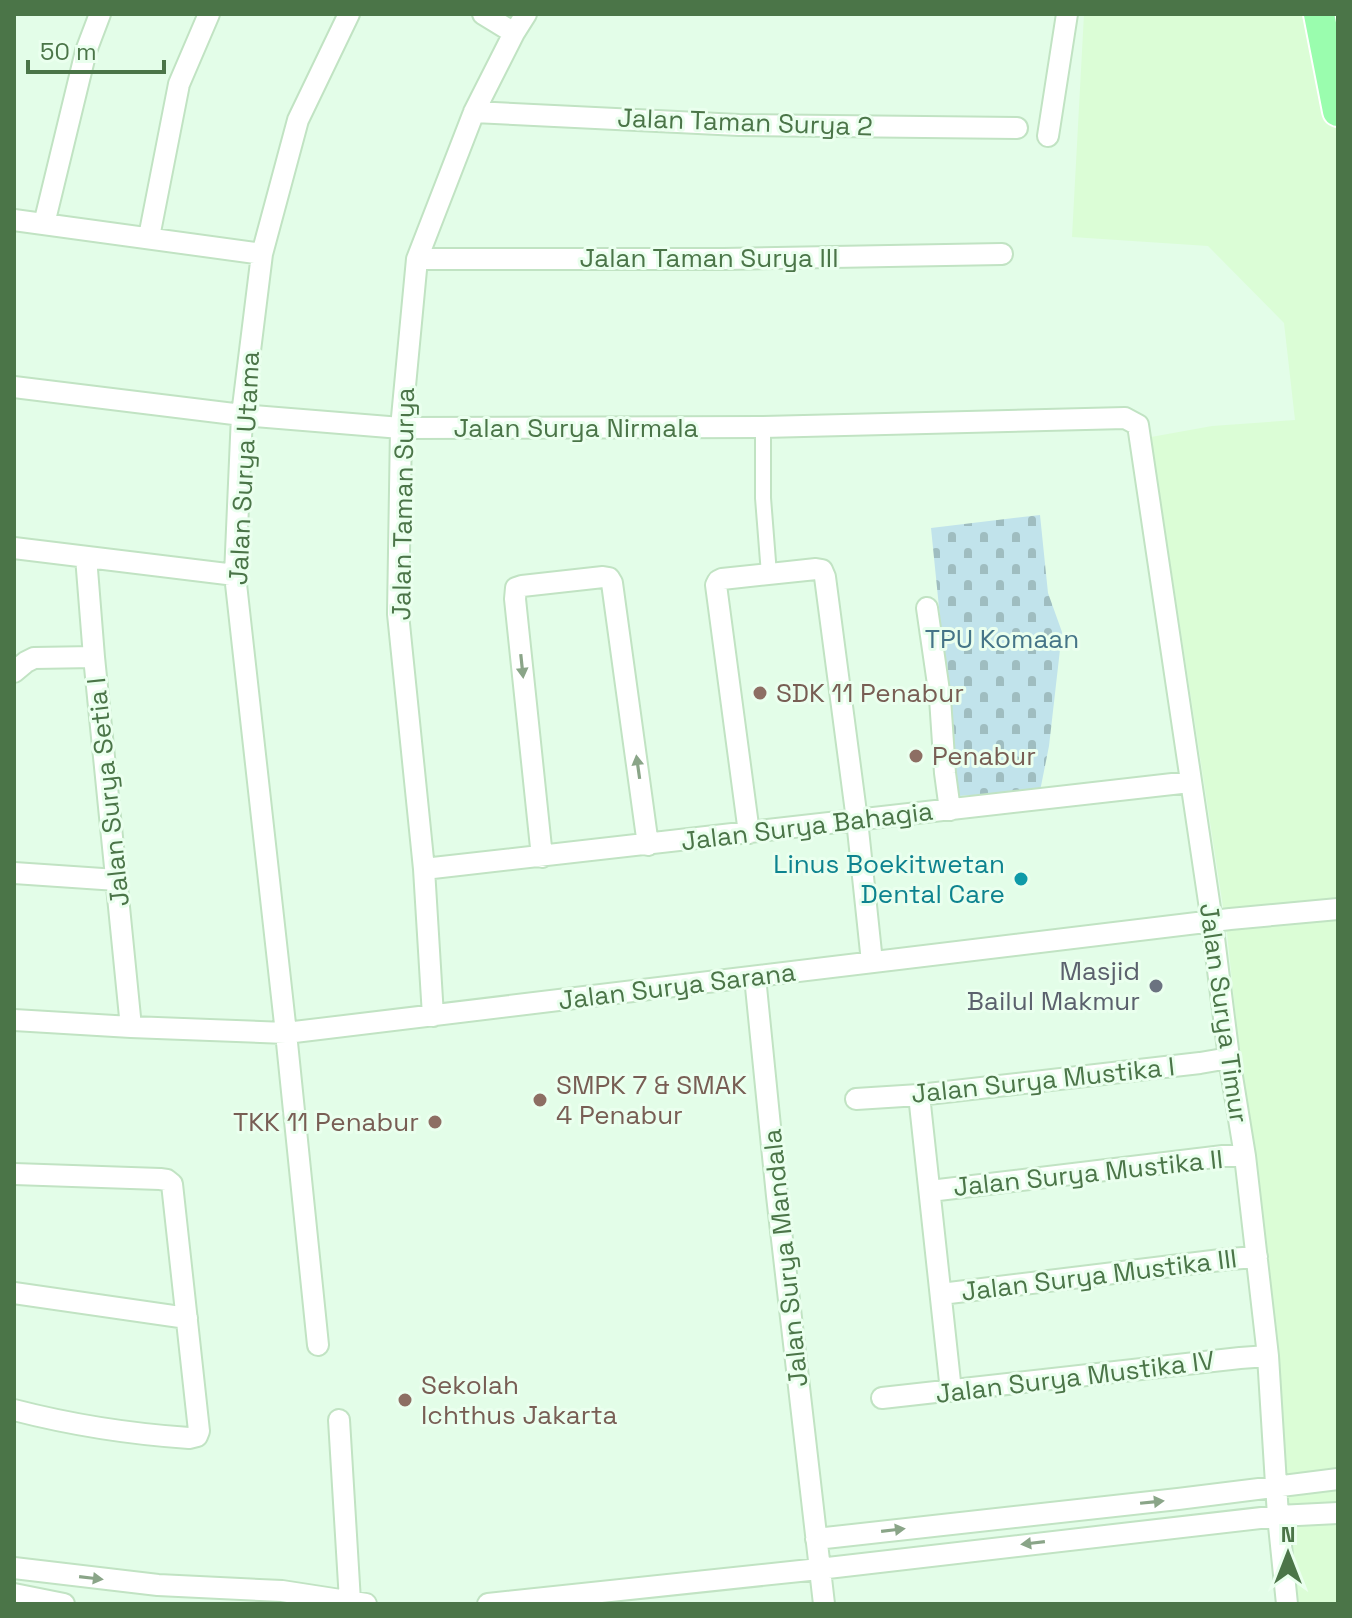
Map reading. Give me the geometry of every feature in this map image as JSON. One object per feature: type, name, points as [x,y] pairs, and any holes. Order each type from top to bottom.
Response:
[{"type":"main road","points":[[1319,14],[1338,111]]},
{"type":"street","points":[[44,224],[86,51],[100,14]]},
{"type":"street","points":[[149,237],[179,84],[209,14]]},
{"type":"street","name":"Jalan Surya Utama","points":[[318,1345],[235,575],[242,415],[262,254],[298,120],[349,14]]},
{"type":"street","points":[[483,14],[514,33]]},
{"type":"street","name":"Jalan Taman Surya","points":[[433,1016],[424,869],[398,614],[401,428],[417,259],[474,112],[526,14]]},
{"type":"street","points":[[1048,136],[1067,14]]},
{"type":"street","name":"Jalan Taman Surya 2","points":[[474,112],[739,125],[1017,128]]},
{"type":"street","points":[[14,220],[262,254]]},
{"type":"street","name":"Jalan Taman Surya III","points":[[417,259],[724,259],[1002,254]]},
{"type":"street","name":"Jalan Surya Nirmala","points":[[14,387],[242,415],[401,428],[763,427],[1125,418],[1138,425]]},
{"type":"street","name":"Jalan Surya Timur","points":[[1138,425],[1245,1156],[1268,1356],[1287,1604]]},
{"type":"street","points":[[763,427],[763,498],[769,574]]},
{"type":"street","points":[[14,548],[235,575]]},
{"type":"street","name":"Jalan Surya Setia I","points":[[86,557],[131,1027]]},
{"type":"street","points":[[749,833],[716,585],[722,579],[822,570],[857,820],[872,962]]},
{"type":"street","points":[[542,857],[515,599],[516,588],[522,586],[603,577],[609,578],[612,583],[648,845]]},
{"type":"street","points":[[927,608],[940,698],[950,810]]},
{"type":"street","points":[[14,672],[34,658],[94,657]]},
{"type":"street","name":"Jalan Surya Bahagia","points":[[424,869],[1190,782]]},
{"type":"street","points":[[14,873],[117,880]]},
{"type":"street","name":"Jalan Surya Sarana","points":[[14,1020],[286,1033],[1338,909]]},
{"type":"street","name":"Jalan Surya Mandala","points":[[755,977],[824,1604]]},
{"type":"street","name":"Jalan Surya Mustika I","points":[[856,1099],[919,1095],[1229,1058]]},
{"type":"street","points":[[919,1095],[951,1391]]},
{"type":"street","name":"Jalan Surya Mustika II","points":[[930,1191],[1223,1156],[1245,1156]]},
{"type":"street","points":[[14,1174],[167,1180],[172,1184],[199,1431],[197,1436],[189,1438],[139,1434],[65,1423],[14,1410]]},
{"type":"street","name":"Jalan Surya Mustika III","points":[[941,1294],[1257,1257]]},
{"type":"street","points":[[14,1293],[187,1318]]},
{"type":"street","name":"Jalan Surya Mustika IV","points":[[882,1398],[1268,1356]]},
{"type":"street","points":[[14,1568],[124,1582],[177,1596],[282,1597],[358,1602],[339,1420]]},
{"type":"street","points":[[816,1539],[1338,1479]]},
{"type":"street","points":[[1081,1509],[1084,1538]]},
{"type":"street","points":[[488,1604],[1278,1516],[1338,1513]]},
{"type":"street","points":[[14,1594],[64,1604]]},
{"type":"shaded area","points":[[1084,14],[1338,14],[1338,1604],[1297,1604],[1227,933],[1151,437],[1212,426],[1295,420],[1284,323],[1208,246],[1072,237]]},
{"type":"green space","name":"TPU Komaan","points":[[1040,515],[1048,593],[1062,632],[1049,746],[1040,791],[958,796],[931,528]]},
{"type":"place","name":"SDK 11 Penabur","points":[[760,693]]},
{"type":"place","name":"Penabur","points":[[916,756]]},
{"type":"place","name":"Linus Boekitwetan Dental Care","points":[[1021,879]]},
{"type":"place","name":"Masjid Bailul Makmur","points":[[1156,986]]},
{"type":"place","name":"SMPK 7 & SMAK 4 Penabur","points":[[540,1100]]},
{"type":"place","name":"TKK 11 Penabur","points":[[435,1122]]},
{"type":"place","name":"Sekolah Ichthus Jakarta","points":[[405,1400]]}]
